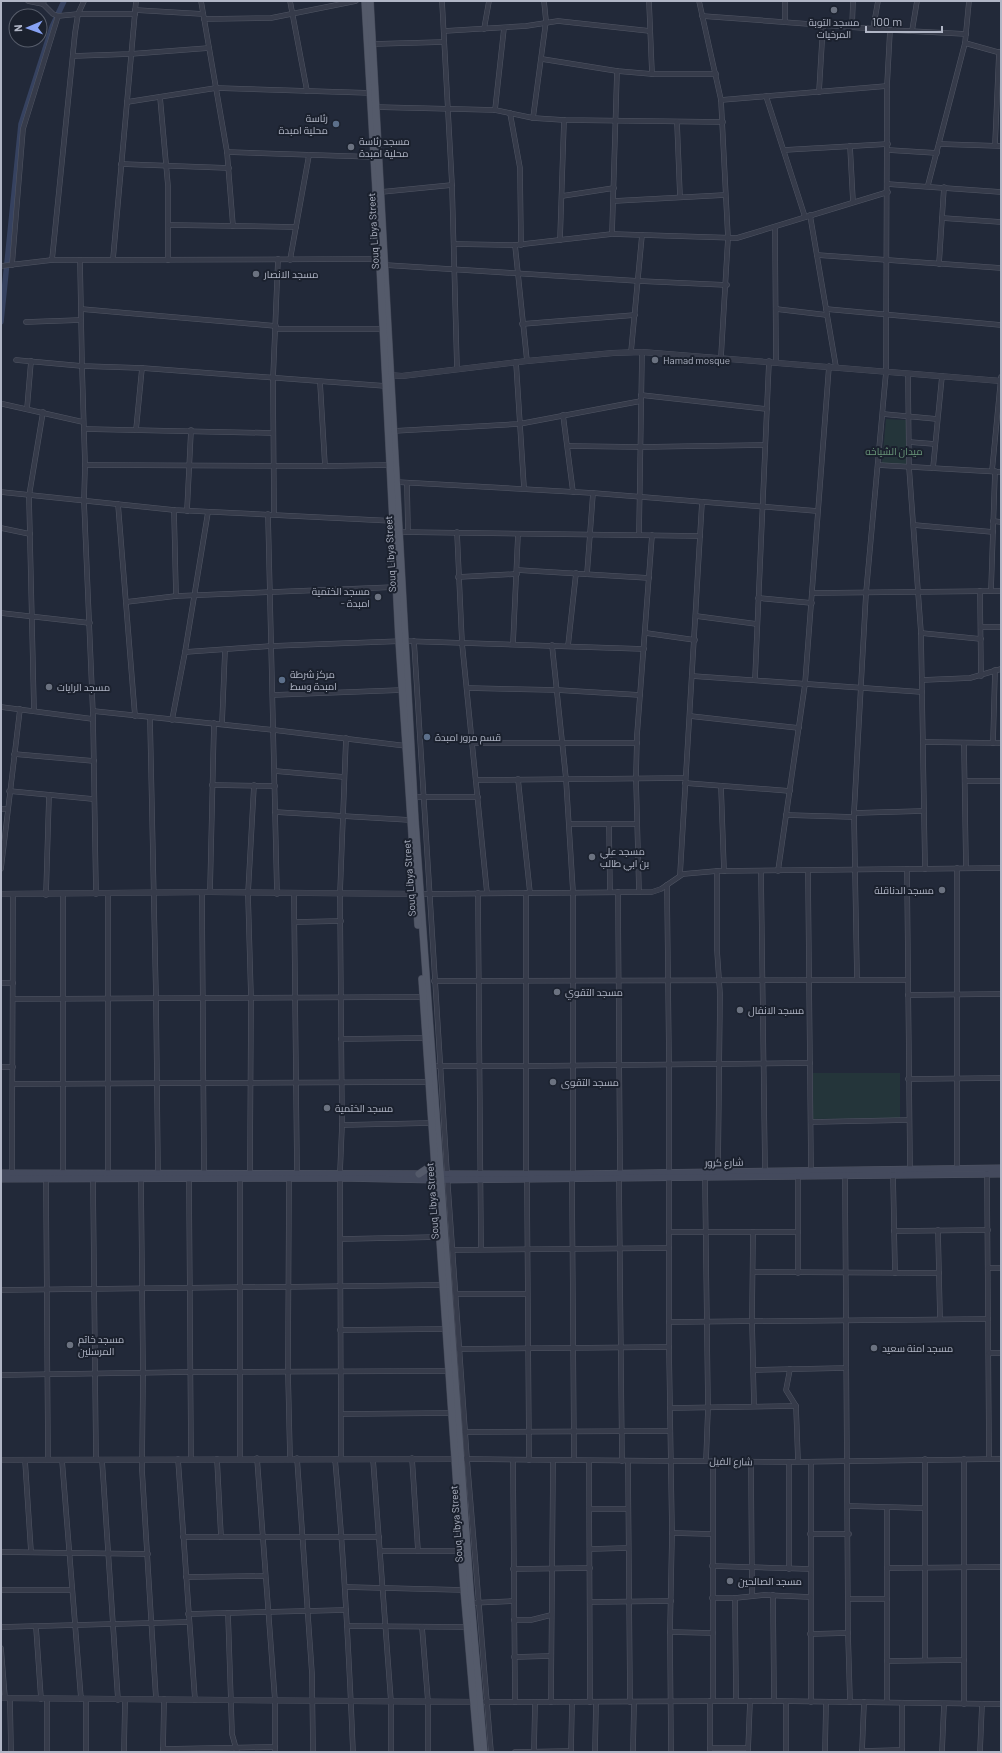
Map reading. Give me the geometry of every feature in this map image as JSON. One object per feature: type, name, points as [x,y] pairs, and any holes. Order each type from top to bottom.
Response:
[{"type":"main road","name":"Souq Libya Street","points":[[365,1],[374,107],[383,261],[383,329],[393,431],[393,465],[396,482],[396,587],[402,641],[408,746],[410,820],[437,1066],[441,1177],[471,1603],[484,1752]]},
{"type":"main road","name":"Souq Libya Street","points":[[370,1],[373,44],[373,93]]},
{"type":"main road","name":"Souq Libya Street","points":[[376,157],[381,192],[388,375],[386,386],[396,521],[399,532],[402,690],[414,797],[425,1038],[434,1164],[441,1177],[440,1237],[449,1371],[453,1413],[462,1459],[462,1551],[464,1590],[467,1627],[480,1702],[478,1752]]},
{"type":"main road","points":[[419,1174],[434,1164]]},
{"type":"main road","name":"شارع كرور","points":[[893,1172],[910,1169],[957,1168],[1001,1174]]},
{"type":"main road","name":"شارع كرور","points":[[441,1177],[620,1176],[811,1170],[845,1172],[987,1171],[1001,1168]]},
{"type":"main road","points":[[1,1173],[250,1172],[289,1176],[297,1173],[441,1177]]},
{"type":"main road","name":"شارع كرور","points":[[669,1175],[705,1177],[798,1176],[845,1172]]},
{"type":"main road","points":[[1,1179],[240,1178],[419,1174],[441,1177]]},
{"type":"street","points":[[28,1],[44,3],[53,14],[58,16],[135,12],[261,19],[292,15],[356,1]]},
{"type":"street","points":[[52,260],[78,14],[84,1]]},
{"type":"street","points":[[113,259],[130,54],[136,1]]},
{"type":"street","points":[[201,1],[227,152],[233,226]]},
{"type":"street","points":[[290,1],[307,91]]},
{"type":"street","points":[[442,1],[452,185],[457,369]]},
{"type":"street","points":[[484,29],[489,1]]},
{"type":"street","points":[[532,118],[542,59],[546,21],[544,1]]},
{"type":"street","points":[[649,1],[652,74]]},
{"type":"street","points":[[699,1],[716,74],[723,122],[728,238],[722,357]]},
{"type":"street","points":[[785,1],[785,22]]},
{"type":"street","points":[[852,27],[853,1]]},
{"type":"street","points":[[873,29],[878,1]]},
{"type":"street","points":[[912,31],[917,1]]},
{"type":"street","points":[[928,185],[965,43],[969,1]]},
{"type":"street","points":[[12,265],[23,129],[58,16]]},
{"type":"street","points":[[702,16],[873,29],[966,34]]},
{"type":"street","points":[[444,31],[526,26],[546,21],[650,31]]},
{"type":"street","points":[[819,92],[823,25]]},
{"type":"street","points":[[495,110],[504,28]]},
{"type":"street","points":[[857,980],[854,815],[866,593],[886,372],[888,192],[887,86],[890,30]]},
{"type":"street","points":[[373,44],[444,42]]},
{"type":"street","points":[[965,43],[1000,52],[995,145]]},
{"type":"street","points":[[73,56],[130,54],[209,48]]},
{"type":"street","points":[[542,59],[617,71],[652,74],[716,74]]},
{"type":"street","points":[[612,234],[617,71]]},
{"type":"street","points":[[721,100],[887,86]]},
{"type":"street","points":[[127,102],[216,88],[373,93]]},
{"type":"street","points":[[766,96],[808,216],[817,255],[836,367]]},
{"type":"street","points":[[160,97],[169,225],[168,260]]},
{"type":"street","points":[[374,107],[448,107],[495,110],[532,118],[564,120],[723,122]]},
{"type":"street","points":[[510,114],[520,168],[521,245]]},
{"type":"street","points":[[560,240],[564,120]]},
{"type":"street","points":[[677,122],[680,197]]},
{"type":"street","points":[[784,150],[888,144]]},
{"type":"street","points":[[939,144],[1001,146]]},
{"type":"street","points":[[850,146],[853,202]]},
{"type":"street","points":[[888,150],[937,153]]},
{"type":"street","points":[[227,152],[376,157]]},
{"type":"street","points":[[290,260],[309,155]]},
{"type":"street","points":[[121,164],[166,167],[228,168]]},
{"type":"street","points":[[888,184],[928,185],[1001,192]]},
{"type":"street","points":[[381,192],[452,185]]},
{"type":"street","points":[[939,264],[944,187]]},
{"type":"street","points":[[562,196],[614,188]]},
{"type":"street","points":[[454,244],[521,245],[612,234],[737,238],[888,192]]},
{"type":"street","points":[[614,201],[725,195]]},
{"type":"street","points":[[942,218],[1001,222]]},
{"type":"street","points":[[169,225],[296,227]]},
{"type":"street","points":[[775,226],[776,362]]},
{"type":"street","points":[[631,352],[642,235]]},
{"type":"street","points":[[515,245],[527,361]]},
{"type":"street","points":[[817,255],[1001,268]]},
{"type":"street","points":[[1,266],[52,260],[113,259],[278,259],[383,261],[454,270],[726,285]]},
{"type":"street","points":[[274,514],[272,433],[278,259]]},
{"type":"street","points":[[80,260],[83,422],[86,466],[84,500],[93,711],[93,800],[96,894]]},
{"type":"street","points":[[81,309],[276,327],[383,329]]},
{"type":"street","points":[[776,309],[827,315]]},
{"type":"street","points":[[826,309],[886,316],[1001,325]]},
{"type":"street","points":[[522,324],[635,315]]},
{"type":"street","points":[[26,322],[81,320]]},
{"type":"street","points":[[388,375],[527,361],[642,352],[722,357],[1001,381]]},
{"type":"street","points":[[639,535],[642,352]]},
{"type":"street","points":[[16,360],[82,366],[142,368],[386,386]]},
{"type":"street","points":[[27,409],[31,361]]},
{"type":"street","points":[[756,679],[758,598],[769,361]]},
{"type":"street","points":[[516,362],[524,488]]},
{"type":"street","points":[[778,871],[805,684],[829,366]]},
{"type":"street","points":[[136,430],[142,368]]},
{"type":"street","points":[[908,374],[909,467],[921,633],[925,868]]},
{"type":"street","points":[[933,468],[942,376]]},
{"type":"street","points":[[991,591],[993,471],[1001,377]]},
{"type":"street","points":[[320,382],[325,466]]},
{"type":"street","points":[[641,395],[767,409]]},
{"type":"street","points":[[393,431],[519,424],[641,402]]},
{"type":"street","points":[[3,404],[83,422]]},
{"type":"street","points":[[34,711],[33,617],[28,496],[42,412]]},
{"type":"street","points":[[883,414],[937,419]]},
{"type":"street","points":[[563,415],[573,492]]},
{"type":"street","points":[[84,429],[191,430],[272,433]]},
{"type":"street","points":[[187,511],[188,465],[191,430]]},
{"type":"street","points":[[909,442],[935,444]]},
{"type":"street","points":[[568,446],[640,447],[765,445]]},
{"type":"street","points":[[86,466],[393,465]]},
{"type":"street","points":[[878,465],[1001,472]]},
{"type":"street","points":[[396,482],[524,488],[817,511]]},
{"type":"street","points":[[406,482],[408,532]]},
{"type":"street","points":[[1,492],[28,496],[84,500],[187,511],[396,521]]},
{"type":"street","points":[[587,574],[592,493]]},
{"type":"street","points":[[680,875],[702,502]]},
{"type":"street","points":[[118,504],[135,716]]},
{"type":"street","points":[[174,510],[176,596]]},
{"type":"street","points":[[172,720],[186,652],[208,512]]},
{"type":"street","points":[[268,514],[277,894]]},
{"type":"street","points":[[993,521],[1001,522]]},
{"type":"street","points":[[914,525],[993,532]]},
{"type":"street","points":[[1,528],[30,534]]},
{"type":"street","points":[[399,532],[700,536]]},
{"type":"street","points":[[457,532],[462,643],[487,893]]},
{"type":"street","points":[[513,644],[518,534]]},
{"type":"street","points":[[639,892],[636,778],[637,743],[652,535]]},
{"type":"street","points":[[458,577],[517,572],[576,573],[649,578]]},
{"type":"street","points":[[568,646],[576,573]]},
{"type":"street","points":[[126,602],[176,596],[396,587]]},
{"type":"street","points":[[980,591],[981,676]]},
{"type":"street","points":[[812,593],[1001,591]]},
{"type":"street","points":[[758,598],[812,603]]},
{"type":"street","points":[[1,613],[90,622]]},
{"type":"street","points":[[696,616],[757,624]]},
{"type":"street","points":[[981,627],[1001,626]]},
{"type":"street","points":[[646,633],[694,640]]},
{"type":"street","points":[[921,633],[981,639]]},
{"type":"street","points":[[186,652],[271,646],[402,641],[644,649]]},
{"type":"street","points":[[414,641],[434,981],[437,1066],[810,1063]]},
{"type":"street","points":[[552,645],[570,824],[573,892],[572,1176],[574,1248],[574,1460]]},
{"type":"street","points":[[222,724],[225,650]]},
{"type":"street","points":[[922,680],[970,678],[1001,669]]},
{"type":"street","points":[[993,743],[995,670]]},
{"type":"street","points":[[692,676],[756,679],[922,692]]},
{"type":"street","points":[[467,688],[557,690],[640,695]]},
{"type":"street","points":[[273,695],[402,690]]},
{"type":"street","points":[[994,699],[1001,699]]},
{"type":"street","points":[[1,707],[93,719]]},
{"type":"street","points":[[1,870],[9,791],[20,709]]},
{"type":"street","points":[[93,711],[150,718],[214,723],[408,746]]},
{"type":"street","points":[[690,716],[799,728]]},
{"type":"street","points":[[150,718],[158,1173]]},
{"type":"street","points":[[210,892],[214,723]]},
{"type":"street","points":[[346,738],[340,894],[342,1039],[342,1125],[340,1175],[341,1414],[338,1459],[351,1701],[352,1752]]},
{"type":"street","points":[[472,742],[637,743]]},
{"type":"street","points":[[923,742],[1001,743]]},
{"type":"street","points":[[964,743],[966,868]]},
{"type":"street","points":[[14,754],[94,761]]},
{"type":"street","points":[[274,771],[344,777]]},
{"type":"street","points":[[476,780],[636,778],[685,780],[721,786],[790,791]]},
{"type":"street","points":[[518,779],[528,893],[526,1176],[529,1460]]},
{"type":"street","points":[[965,781],[1001,781]]},
{"type":"street","points":[[212,785],[275,786]]},
{"type":"street","points":[[250,1172],[251,998],[248,894],[254,785]]},
{"type":"street","points":[[721,786],[724,871]]},
{"type":"street","points":[[9,791],[93,800]]},
{"type":"street","points":[[46,895],[49,795]]},
{"type":"street","points":[[414,797],[478,797]]},
{"type":"street","points":[[1,809],[7,809]]},
{"type":"street","points":[[786,815],[854,815],[923,811]]},
{"type":"street","points":[[275,812],[410,820]]},
{"type":"street","points":[[570,824],[637,824]]},
{"type":"street","points":[[609,824],[610,892]]},
{"type":"street","points":[[957,868],[957,1168]]},
{"type":"street","points":[[1,894],[46,895],[202,892],[248,894],[428,894],[639,892],[657,891],[680,875],[717,871],[1001,868]]},
{"type":"street","points":[[907,869],[908,1120],[910,1169]]},
{"type":"street","points":[[717,871],[717,950],[719,980],[718,1172]]},
{"type":"street","points":[[761,871],[765,1171]]},
{"type":"street","points":[[808,871],[811,1170]]},
{"type":"street","points":[[667,885],[670,1064],[669,1347],[672,1534],[670,1632],[671,1752]]},
{"type":"street","points":[[202,892],[205,1082],[204,1173]]},
{"type":"street","points":[[618,892],[620,1348],[622,1461]]},
{"type":"street","points":[[478,893],[481,1248]]},
{"type":"street","points":[[12,1174],[14,983],[13,894]]},
{"type":"street","points":[[63,894],[63,1173]]},
{"type":"street","points":[[108,894],[108,1173]]},
{"type":"street","points":[[294,894],[297,1173]]},
{"type":"street","points":[[295,922],[341,921]]},
{"type":"street","points":[[434,981],[908,980]]},
{"type":"street","points":[[1,983],[14,983]]},
{"type":"street","points":[[908,995],[1001,994]]},
{"type":"street","points":[[13,998],[423,997]]},
{"type":"street","points":[[342,1039],[425,1038]]},
{"type":"street","points":[[1,1067],[13,1067]]},
{"type":"street","points":[[908,1079],[1001,1078]]},
{"type":"street","points":[[13,1084],[63,1082],[429,1082]]},
{"type":"street","points":[[810,1122],[908,1120]]},
{"type":"street","points":[[342,1125],[431,1123]]},
{"type":"street","points":[[987,1171],[989,1459]]},
{"type":"street","points":[[845,1172],[846,1368],[849,1506],[848,1633],[850,1702]]},
{"type":"street","points":[[893,1172],[895,1273]]},
{"type":"street","points":[[289,1176],[288,1372],[290,1458]]},
{"type":"street","points":[[798,1176],[798,1273]]},
{"type":"street","points":[[441,1177],[453,1250],[465,1432],[462,1459],[480,1603],[480,1702],[492,1752]]},
{"type":"street","points":[[705,1177],[707,1231],[706,1322],[708,1408],[706,1461]]},
{"type":"street","points":[[189,1178],[189,1372],[191,1460]]},
{"type":"street","points":[[240,1178],[240,1459]]},
{"type":"street","points":[[93,1179],[94,1374],[99,1460],[118,1700]]},
{"type":"street","points":[[141,1179],[143,1373],[142,1459],[156,1699]]},
{"type":"street","points":[[46,1180],[48,1290],[48,1460]]},
{"type":"street","points":[[938,1230],[940,1319]]},
{"type":"street","points":[[894,1232],[988,1230]]},
{"type":"street","points":[[669,1232],[798,1232]]},
{"type":"street","points":[[754,1232],[752,1320],[754,1406]]},
{"type":"street","points":[[341,1239],[440,1237]]},
{"type":"street","points":[[453,1250],[481,1248],[669,1248]]},
{"type":"street","points":[[988,1268],[1001,1268]]},
{"type":"street","points":[[754,1272],[939,1273]]},
{"type":"street","points":[[1,1290],[443,1286]]},
{"type":"street","points":[[456,1294],[527,1294]]},
{"type":"street","points":[[669,1322],[752,1320],[846,1321],[988,1319]]},
{"type":"street","points":[[340,1330],[446,1329]]},
{"type":"street","points":[[459,1349],[669,1347]]},
{"type":"street","points":[[989,1353],[1001,1353]]},
{"type":"street","points":[[754,1370],[846,1368]]},
{"type":"street","points":[[790,1370],[786,1390],[796,1406],[798,1462]]},
{"type":"street","points":[[1,1375],[189,1372],[449,1371]]},
{"type":"street","points":[[670,1408],[796,1406]]},
{"type":"street","points":[[341,1414],[453,1413]]},
{"type":"street","points":[[465,1432],[621,1433],[670,1431]]},
{"type":"street","points":[[1,1460],[191,1460],[257,1458],[462,1459]]},
{"type":"street","points":[[164,1700],[163,1750],[275,1749],[275,1700],[267,1611],[257,1458]]},
{"type":"street","points":[[297,1458],[312,1701],[313,1752]]},
{"type":"street","points":[[412,1458],[418,1551]]},
{"type":"street","points":[[178,1459],[195,1700]]},
{"type":"street","points":[[217,1459],[221,1537]]},
{"type":"street","points":[[374,1459],[391,1702],[391,1752]]},
{"type":"street","name":"شارع الفيل","points":[[462,1459],[789,1462],[1001,1459]]},
{"type":"street","points":[[924,1459],[925,1660]]},
{"type":"street","points":[[964,1459],[964,1704]]},
{"type":"street","points":[[25,1460],[31,1552]]},
{"type":"street","points":[[62,1460],[72,1590],[83,1699],[86,1752]]},
{"type":"street","points":[[513,1460],[515,1702]]},
{"type":"street","points":[[551,1702],[553,1460]]},
{"type":"street","points":[[589,1461],[590,1602],[595,1752]]},
{"type":"street","points":[[628,1461],[628,1601],[633,1752]]},
{"type":"street","points":[[713,1461],[713,1632],[710,1750],[748,1750],[750,1701]]},
{"type":"street","points":[[751,1461],[752,1596]]},
{"type":"street","points":[[789,1462],[789,1569]]},
{"type":"street","points":[[810,1462],[811,1702]]},
{"type":"street","points":[[849,1506],[924,1508]]},
{"type":"street","points":[[887,1508],[887,1702]]},
{"type":"street","points":[[590,1509],[628,1509]]},
{"type":"street","points":[[672,1534],[712,1534]]},
{"type":"street","points":[[810,1534],[849,1534]]},
{"type":"street","points":[[183,1537],[379,1537]]},
{"type":"street","points":[[590,1549],[628,1548]]},
{"type":"street","points":[[380,1551],[462,1551]]},
{"type":"street","points":[[1,1552],[148,1554]]},
{"type":"street","points":[[712,1566],[810,1569]]},
{"type":"street","points":[[887,1568],[1001,1567]]},
{"type":"street","points":[[514,1569],[590,1568]]},
{"type":"street","points":[[186,1577],[265,1576]]},
{"type":"street","points":[[345,1587],[464,1590]]},
{"type":"street","points":[[1,1590],[72,1590]]},
{"type":"street","points":[[712,1598],[773,1595],[810,1597]]},
{"type":"street","points":[[773,1595],[774,1701]]},
{"type":"street","points":[[735,1598],[736,1701]]},
{"type":"street","points":[[849,1599],[887,1599]]},
{"type":"street","points":[[471,1603],[513,1601]]},
{"type":"street","points":[[590,1602],[671,1602]]},
{"type":"street","points":[[188,1614],[346,1610]]},
{"type":"street","points":[[228,1613],[232,1734],[237,1750]]},
{"type":"street","points":[[514,1620],[531,1620],[551,1615]]},
{"type":"street","points":[[1,1627],[189,1622]]},
{"type":"street","points":[[347,1626],[467,1627]]},
{"type":"street","points":[[36,1627],[44,1699],[47,1752]]},
{"type":"street","points":[[422,1627],[428,1702],[428,1752]]},
{"type":"street","points":[[670,1632],[713,1632]]},
{"type":"street","points":[[810,1634],[848,1633]]},
{"type":"street","points":[[1,1648],[11,1752]]},
{"type":"street","points":[[514,1657],[551,1656]]},
{"type":"street","points":[[887,1661],[964,1660]]},
{"type":"street","points":[[5,1698],[391,1702],[774,1701],[1001,1704]]},
{"type":"street","points":[[124,1752],[125,1700]]},
{"type":"street","points":[[534,1702],[534,1751]]},
{"type":"street","points":[[515,1752],[571,1751],[572,1702]]},
{"type":"street","points":[[786,1702],[786,1752]]},
{"type":"street","points":[[825,1752],[826,1702]]},
{"type":"street","points":[[864,1702],[862,1752],[902,1751],[902,1703]]},
{"type":"street","points":[[942,1752],[944,1704]]},
{"type":"street","points":[[980,1752],[982,1704]]},
{"type":"green space","name":"ميدان الشياخه","points":[[886,419],[906,420],[906,465],[882,463]]},
{"type":"green space","points":[[813,1073],[900,1073],[900,1118],[813,1119]]},
{"type":"waterway","points":[[1,322],[21,124],[52,27],[64,1]]},
{"type":"place","name":"مسجد التوبة المرخيات","points":[[834,10]]},
{"type":"place","name":"رئاسة محلية امبدة","points":[[336,124]]},
{"type":"place","name":"مسجد رئاسة محلية امبدة","points":[[351,147]]},
{"type":"place","name":"مسجد الانصار","points":[[256,274]]},
{"type":"place","name":"Hamad mosque","points":[[655,360]]},
{"type":"place","name":"مسجد الختمية - امبدة","points":[[378,597]]},
{"type":"place","name":"مركز شرطة امبدة وسط","points":[[282,680]]},
{"type":"place","name":"مسجد الرايات","points":[[49,687]]},
{"type":"place","name":"قسم مرور امبدة","points":[[427,737]]},
{"type":"place","name":"مسجد علي بن ابي طالب","points":[[592,857]]},
{"type":"place","name":"مسجد الدناقلة","points":[[942,890]]},
{"type":"place","name":"مسجد التقوي","points":[[557,992]]},
{"type":"place","name":"مسجد الانفال","points":[[740,1010]]},
{"type":"place","name":"مسجد التقوى","points":[[553,1082]]},
{"type":"place","name":"مسجد الختمية","points":[[327,1108]]},
{"type":"place","name":"مسجد خاتم المرسلين","points":[[70,1345]]},
{"type":"place","name":"مسجد امنة سعيد","points":[[874,1348]]},
{"type":"place","name":"مسجد الصالحين","points":[[730,1581]]}]
